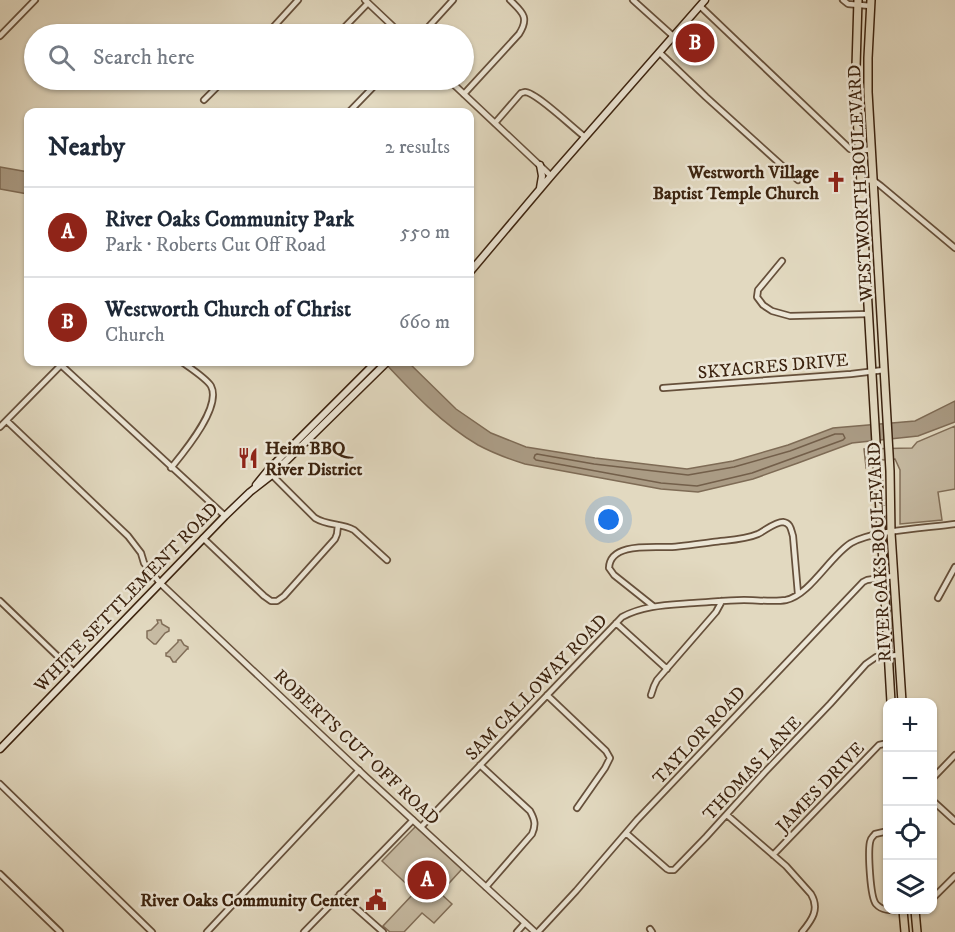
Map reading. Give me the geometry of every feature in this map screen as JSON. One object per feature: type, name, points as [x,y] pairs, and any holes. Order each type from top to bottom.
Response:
[{"type":"main road","points":[[474,267],[705,0]]},
{"type":"main road","name":"WESTWORTH BOULEVARD","points":[[858,3],[856,67],[859,151],[874,402]]},
{"type":"main road","name":"WESTWORTH BOULEVARD","points":[[871,3],[868,58],[886,400]]},
{"type":"main road","points":[[540,165],[542,176],[540,188]]},
{"type":"main road","points":[[474,262],[495,240]]},
{"type":"main road","name":"WHITE SETTLEMENT ROAD","points":[[249,492],[272,475],[282,460],[372,366]]},
{"type":"main road","name":"WHITE SETTLEMENT ROAD","points":[[0,749],[249,492],[383,366]]},
{"type":"main road","name":"RIVER OAKS BOULEVARD","points":[[886,400],[893,576],[902,698]]},
{"type":"main road","name":"RIVER OAKS BOULEVARD","points":[[874,402],[891,698]]},
{"type":"main road","points":[[904,914],[905,932]]},
{"type":"main road","points":[[915,914],[916,932]]},
{"type":"street","points":[[0,36],[35,0]]},
{"type":"street","points":[[276,24],[298,0]]},
{"type":"street","points":[[431,24],[453,0]]},
{"type":"street","points":[[474,82],[519,34],[525,24],[523,15],[510,0]]},
{"type":"street","points":[[633,0],[673,36]]},
{"type":"street","points":[[843,0],[848,4],[871,3]]},
{"type":"street","points":[[346,24],[366,1],[390,24]]},
{"type":"street","points":[[700,6],[850,149],[872,150]]},
{"type":"street","points":[[659,52],[798,180]]},
{"type":"street","points":[[204,100],[214,90]]},
{"type":"street","points":[[353,108],[370,90]]},
{"type":"street","points":[[461,90],[551,176]]},
{"type":"street","points":[[464,93],[467,90]]},
{"type":"street","points":[[495,123],[521,93],[525,92],[532,94],[553,109],[585,137]]},
{"type":"street","points":[[861,181],[873,180],[955,248]]},
{"type":"street","points":[[782,261],[758,290],[757,297],[772,311],[790,316],[869,314]]},
{"type":"street","points":[[0,427],[59,366]]},
{"type":"street","points":[[65,366],[171,468],[225,516]]},
{"type":"street","points":[[171,468],[201,427],[212,405],[213,394],[209,383],[187,366]]},
{"type":"street","name":"SKYACRES DRIVE","points":[[663,388],[885,370]]},
{"type":"street","points":[[7,421],[128,536],[160,583]]},
{"type":"street","points":[[272,475],[315,518],[322,523],[354,530],[387,561]]},
{"type":"street","points":[[653,606],[614,575],[609,568],[609,561],[614,555],[632,548],[679,546],[742,539],[784,522],[791,528],[793,536],[798,594]]},
{"type":"street","points":[[798,594],[852,543],[891,532],[955,524]]},
{"type":"street","points":[[203,538],[264,596],[271,601],[277,601],[335,539],[338,525]]},
{"type":"street","points":[[939,598],[955,567]]},
{"type":"street","name":"TAYLOR ROAD","points":[[536,932],[576,891],[713,738],[863,582],[893,576]]},
{"type":"street","name":"ROBERTS CUT OFF ROAD","points":[[160,583],[536,932]]},
{"type":"street","name":"SAM CALLOWAY ROAD","points":[[421,827],[622,616],[653,606],[722,601],[786,600],[798,594]]},
{"type":"street","points":[[0,601],[74,672]]},
{"type":"street","points":[[651,694],[654,686],[716,612],[722,601]]},
{"type":"street","points":[[616,622],[668,669]]},
{"type":"street","name":"THOMAS LANE","points":[[626,833],[672,871],[866,664],[876,657],[899,655]]},
{"type":"street","points":[[548,694],[606,751],[610,758],[577,808]]},
{"type":"street","name":"JAMES DRIVE","points":[[773,855],[879,745],[883,744]]},
{"type":"street","points":[[937,775],[955,755]]},
{"type":"street","points":[[480,765],[530,811],[535,826],[532,834],[486,887]]},
{"type":"street","points":[[207,932],[359,770]]},
{"type":"street","points":[[0,784],[152,932]]},
{"type":"street","points":[[937,804],[955,822]]},
{"type":"street","points":[[727,814],[786,866],[814,899],[816,910],[802,932]]},
{"type":"street","points":[[304,932],[413,820]]},
{"type":"street","points":[[883,832],[875,834],[870,841],[873,898],[876,904],[883,908]]},
{"type":"street","points":[[0,874],[60,932]]},
{"type":"street","points":[[937,895],[955,876]]},
{"type":"street","points":[[340,894],[383,932]]},
{"type":"street","points":[[517,932],[525,923]]},
{"type":"shaded area","points":[[955,426],[955,489],[938,492],[942,520],[900,524],[900,470],[895,459],[869,461],[866,467],[864,449],[912,448],[917,442]]},
{"type":"shaded area","points":[[157,620],[161,620],[169,631],[154,644],[147,638],[147,631],[158,623]]},
{"type":"shaded area","points":[[178,640],[181,640],[188,649],[176,662],[173,662],[170,657],[166,656],[166,653]]},
{"type":"shaded area","points":[[416,826],[462,869],[440,893],[452,904],[434,923],[422,913],[404,932],[390,932],[383,926],[415,892],[382,861]]},
{"type":"water","points":[[0,167],[24,171],[24,193],[0,189]]},
{"type":"water","points":[[388,366],[412,366],[456,409],[491,433],[526,447],[687,469],[733,461],[788,445],[833,428],[915,421],[955,401],[955,422],[918,436],[852,443],[753,479],[698,492],[661,489],[525,464],[507,458],[465,437],[417,396]]},
{"type":"place","name":"Westworth Church of Christ","points":[[695,43]]},
{"type":"place","name":"Westworth Village Baptist Temple Church","points":[[836,182]]},
{"type":"place","name":"Heim BBQ River District","points":[[248,458]]},
{"type":"place","name":"River Oaks Community Park","points":[[427,880]]},
{"type":"place","name":"River Oaks Community Center","points":[[376,900]]}]
